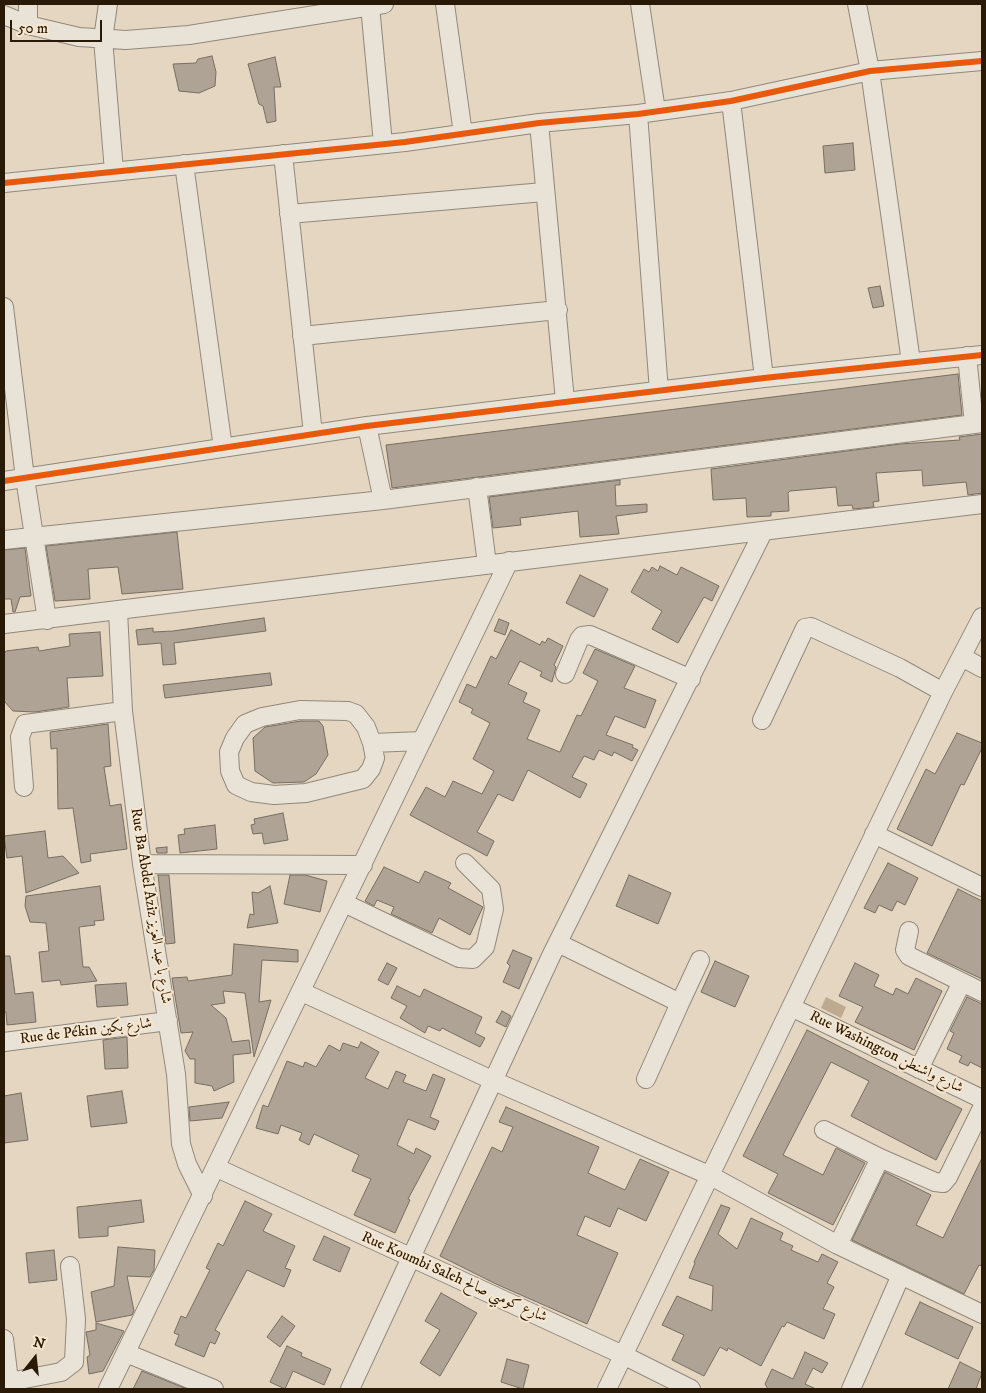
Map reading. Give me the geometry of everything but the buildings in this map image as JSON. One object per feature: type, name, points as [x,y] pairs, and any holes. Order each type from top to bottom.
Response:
[{"type":"street","points":[[28,4],[28,24]]},
{"type":"street","points":[[108,4],[103,39],[114,171]]},
{"type":"street","points":[[445,4],[463,134]]},
{"type":"street","points":[[640,4],[656,111]]},
{"type":"street","points":[[857,4],[870,71],[911,362]]},
{"type":"street","points":[[4,15],[28,24],[79,38],[126,40],[189,35],[286,12],[377,5],[383,144]]},
{"type":"street","points":[[4,183],[383,144],[538,123],[638,114],[731,101],[870,71],[982,61]]},
{"type":"street","points":[[731,101],[764,378]]},
{"type":"street","points":[[638,114],[659,391]]},
{"type":"street","points":[[538,123],[558,310],[565,402]]},
{"type":"street","points":[[283,154],[313,434]]},
{"type":"street","points":[[184,164],[223,448]]},
{"type":"street","points":[[289,214],[544,192]]},
{"type":"street","points":[[4,307],[25,478],[47,620]]},
{"type":"street","points":[[302,336],[558,310]]},
{"type":"street","points":[[4,481],[367,426],[764,378],[974,355],[978,424],[383,500],[4,540]]},
{"type":"street","points":[[367,426],[383,500]]},
{"type":"street","points":[[477,487],[487,564]]},
{"type":"street","points":[[4,624],[299,590],[509,561],[982,505]]},
{"type":"street","points":[[350,1389],[558,943],[763,532]]},
{"type":"street","points":[[108,1389],[217,1168],[509,561]]},
{"type":"street","name":"Rue Ba Abdel Aziz شارع با عبد العزيز","points":[[118,611],[123,712],[142,864],[168,1021],[182,1144],[187,1164],[203,1196]]},
{"type":"street","points":[[606,1389],[711,1176],[943,692],[982,617]]},
{"type":"street","points":[[762,720],[805,628],[811,627],[900,668],[943,692]]},
{"type":"street","points":[[565,674],[579,640],[582,636],[590,635],[691,679]]},
{"type":"street","points":[[962,657],[982,668]]},
{"type":"street","points":[[300,710],[348,711],[356,714],[366,727],[372,743],[375,758],[371,769],[363,779],[338,787],[306,793],[274,795],[251,792],[236,785],[230,772],[229,752],[235,738],[245,724],[262,717],[300,710]]},
{"type":"street","points":[[24,787],[20,736],[25,724],[123,712]]},
{"type":"street","points":[[372,743],[422,741]]},
{"type":"street","points":[[874,834],[982,887]]},
{"type":"street","points":[[344,903],[459,958],[473,959],[485,946],[494,909],[491,889],[465,863]]},
{"type":"street","points":[[142,864],[363,865]]},
{"type":"street","points":[[909,931],[906,954],[982,992]]},
{"type":"street","points":[[558,943],[680,1003]]},
{"type":"street","points":[[646,1079],[700,960]]},
{"type":"street","points":[[919,1070],[962,982]]},
{"type":"street","points":[[302,992],[494,1081],[711,1176],[838,1245],[982,1314]]},
{"type":"street","name":"Rue Washington شارع واشنطن","points":[[791,1007],[982,1099]]},
{"type":"street","name":"Rue de Pékin شارع بكين","points":[[4,1042],[168,1021]]},
{"type":"street","points":[[824,1130],[880,1158],[935,1182],[943,1183],[948,1177],[982,1108]]},
{"type":"street","points":[[838,1245],[880,1158]]},
{"type":"street","name":"Rue Koumbi Saleh شارع كومبي صالح","points":[[217,1168],[623,1355],[691,1389]]},
{"type":"street","points":[[4,1339],[10,1386],[61,1372],[74,1362],[76,1319],[70,1266]]},
{"type":"street","points":[[851,1389],[901,1275]]},
{"type":"street","points":[[126,1353],[214,1389]]},
{"type":"shaded area","points":[[826,997],[846,1007],[841,1018],[821,1008]]},
{"type":"cycle path","points":[[4,183],[405,142],[539,123],[638,114],[731,101],[870,71],[982,61]]},
{"type":"cycle path","points":[[4,481],[367,426],[764,378],[982,355]]}]
